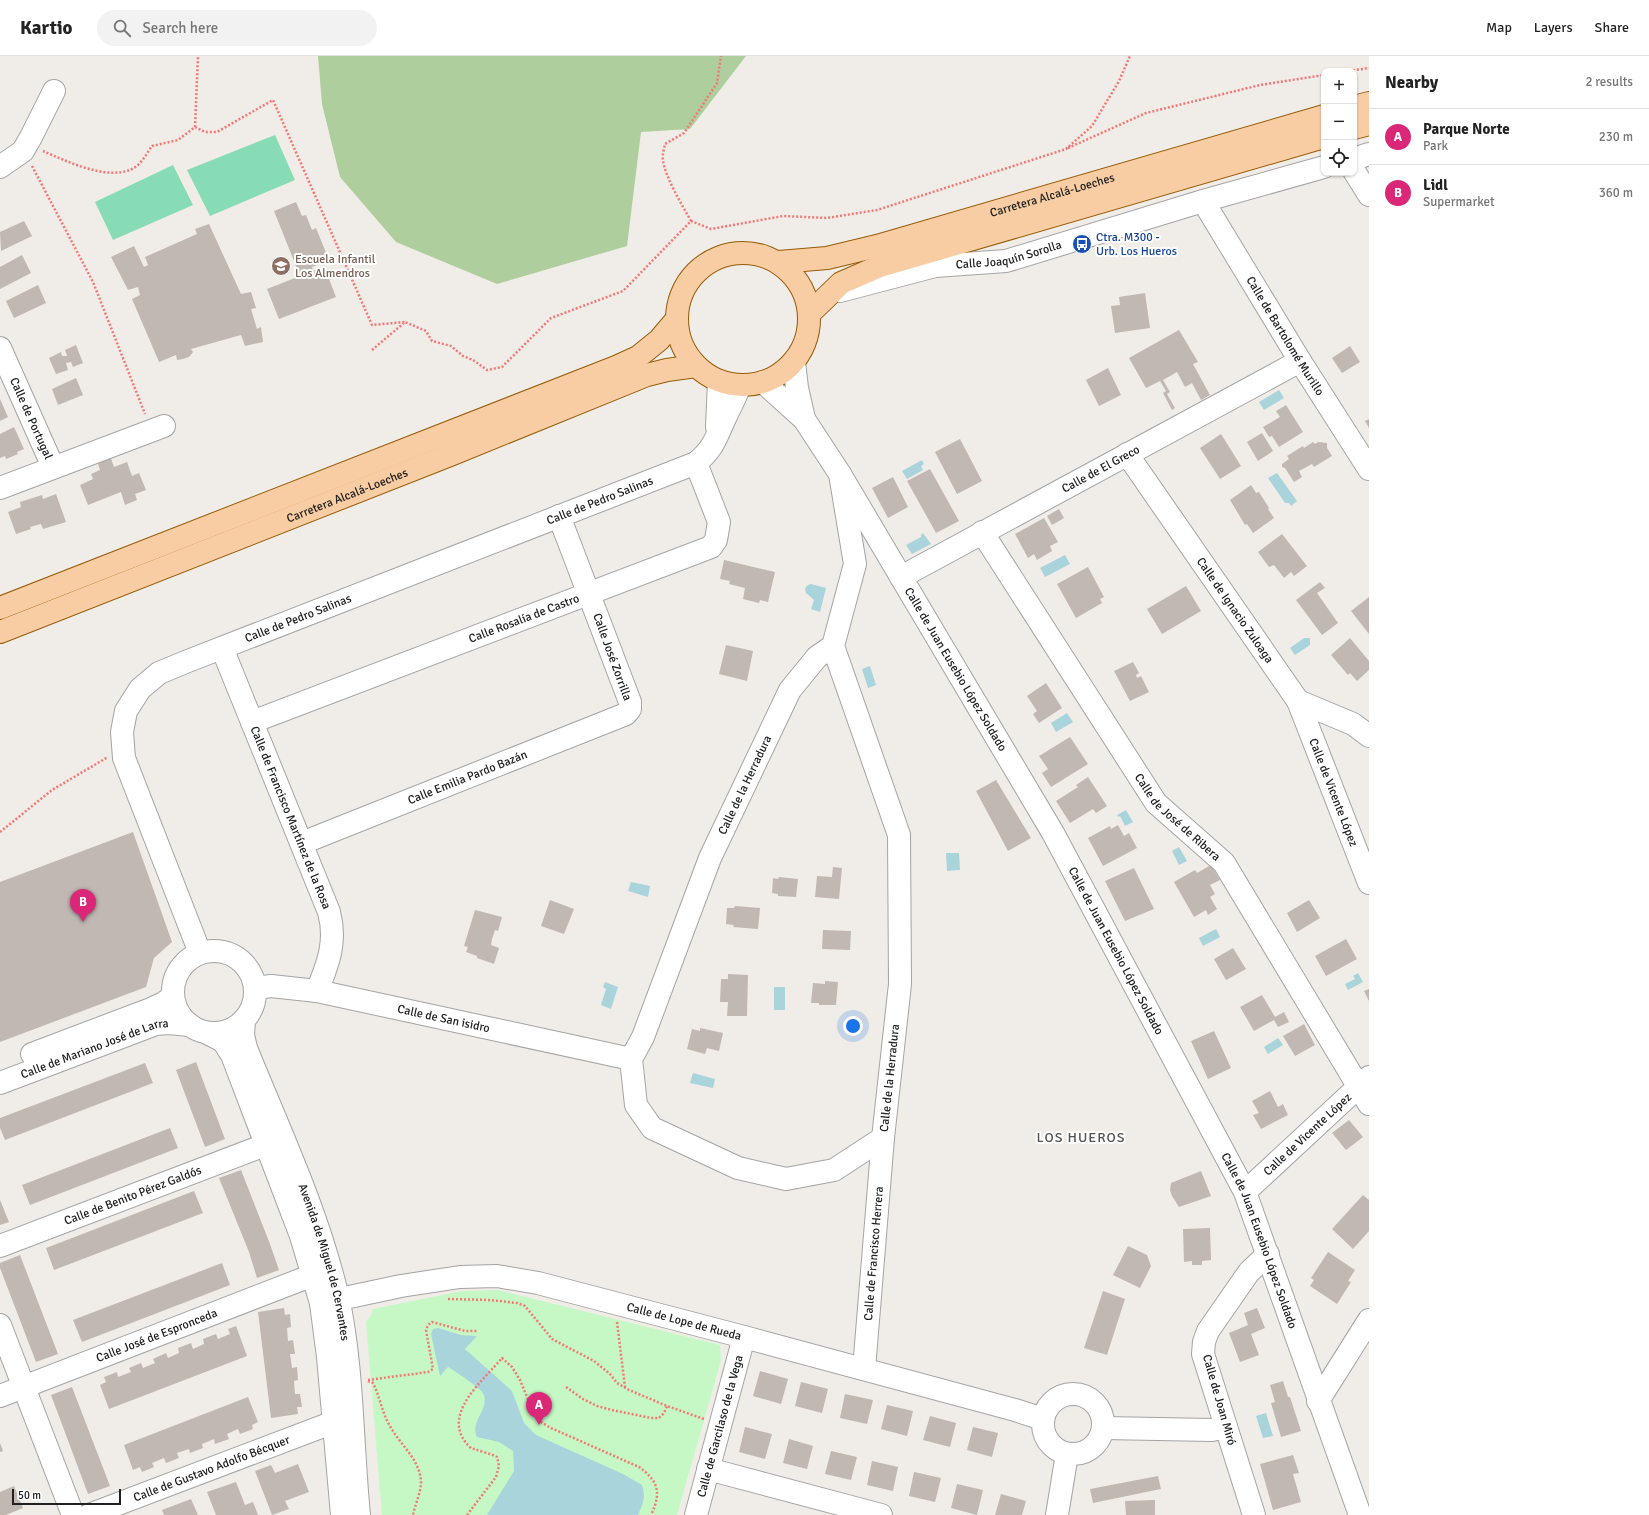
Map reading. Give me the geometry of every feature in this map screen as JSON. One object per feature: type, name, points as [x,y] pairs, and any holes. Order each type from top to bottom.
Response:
[{"type":"main road","points":[[1357,106],[1369,103]]},
{"type":"main road","name":"Carretera Alcalá-Loeches","points":[[779,262],[828,258],[877,246],[1321,117]]},
{"type":"main road","points":[[1357,127],[1369,124]]},
{"type":"main road","name":"Carretera Alcalá-Loeches","points":[[810,313],[841,283],[880,266],[1321,138]]},
{"type":"main road","points":[[745,252],[762,255],[779,262],[791,272],[800,284],[807,298],[810,313],[810,328],[803,349],[794,362],[778,376],[752,385],[740,385],[719,381],[704,373],[696,366],[686,353],[681,342],[676,320],[678,302],[685,286],[696,272],[710,261],[727,254],[745,252]]},
{"type":"main road","name":"Carretera Alcalá-Loeches","points":[[0,608],[616,367],[638,357],[659,340],[676,320]]},
{"type":"main road","name":"Carretera Alcalá-Loeches","points":[[0,632],[486,441],[647,375],[667,370],[696,366]]},
{"type":"street","points":[[0,167],[26,146],[54,91]]},
{"type":"street","points":[[1357,158],[1369,154]]},
{"type":"street","name":"Calle Joaquín Sorolla","points":[[829,294],[935,266],[1006,261],[1203,201],[1321,168]]},
{"type":"street","points":[[1357,176],[1369,195]]},
{"type":"street","name":"Calle de Bartolomé Murillo","points":[[1203,201],[1300,361],[1369,469]]},
{"type":"street","name":"Calle de Portugal","points":[[0,348],[53,467]]},
{"type":"street","name":"Calle de El Greco","points":[[901,577],[1300,361]]},
{"type":"street","name":"Calle de Juan Eusebio López Soldado","points":[[794,362],[797,388],[804,419]]},
{"type":"street","points":[[716,440],[719,408],[719,381]]},
{"type":"street","name":"Calle de Juan Eusebio López Soldado","points":[[763,382],[804,419],[840,474],[1053,833],[1245,1192],[1268,1254],[1318,1401],[1360,1515]]},
{"type":"street","name":"Calle de Pedro Salinas","points":[[200,953],[124,758],[122,732],[126,711],[140,689],[159,673],[696,463],[706,455],[716,440],[726,416],[734,402],[740,385]]},
{"type":"street","name":"Calle de Portugal","points":[[0,488],[157,428]]},
{"type":"street","name":"Calle de Ignacio Zuloaga","points":[[1126,454],[1298,701]]},
{"type":"street","name":"Calle Rosalía de Castro","points":[[252,722],[711,547],[716,540],[719,522],[696,463]]},
{"type":"street","points":[[833,646],[855,564],[840,474]]},
{"type":"street","name":"Calle José Zorrilla","points":[[559,516],[630,702],[630,708]]},
{"type":"street","name":"Calle de José de Ribera","points":[[982,532],[1156,803],[1224,863],[1366,1089]]},
{"type":"street","points":[[0,639],[30,620]]},
{"type":"street","name":"Calle de la Herradura","points":[[833,646],[899,835],[900,984],[883,1138],[834,1170],[786,1179],[738,1168],[652,1128],[636,1105],[631,1059],[643,1037],[710,858],[790,690],[817,657],[833,646]]},
{"type":"street","name":"Calle de Francisco Martínez de la Rosa","points":[[222,648],[329,912],[332,923],[332,940],[329,962],[317,991]]},
{"type":"street","points":[[1298,701],[1353,724],[1369,736]]},
{"type":"street","name":"Calle de Vicente López","points":[[1298,701],[1369,883]]},
{"type":"street","name":"Calle Emilia Pardo Bazán","points":[[302,843],[626,714],[630,708]]},
{"type":"street","points":[[220,951],[236,956],[250,970],[256,988],[253,1008],[244,1020],[239,1026],[220,1034],[200,1030],[182,1019],[176,1008],[173,996],[176,978],[186,961],[200,953],[220,951]]},
{"type":"street","name":"Calle de San isidro","points":[[256,988],[271,986],[317,991],[631,1059]]},
{"type":"street","name":"Calle de Mariano José de Larra","points":[[0,1067],[151,1009],[164,1003],[173,996]]},
{"type":"street","name":"Avenida de Miguel de Cervantes","points":[[244,1020],[243,1035],[246,1048],[320,1232],[329,1301],[347,1364],[359,1515]]},
{"type":"street","name":"Calle de Mariano José de Larra","points":[[0,1083],[156,1024],[168,1023],[200,1030]]},
{"type":"street","name":"Avenida de Miguel de Cervantes","points":[[200,1030],[223,1041],[232,1055],[265,1145],[301,1236],[313,1275],[329,1301],[325,1329],[342,1515]]},
{"type":"street","name":"Calle de Vicente López","points":[[1245,1192],[1366,1089]]},
{"type":"street","name":"Calle de Francisco Herrera","points":[[864,1369],[883,1138]]},
{"type":"street","name":"Calle de Benito Pérez Galdós","points":[[0,1246],[265,1145]]},
{"type":"street","name":"Calle de Joan Miró","points":[[1254,1515],[1203,1354],[1204,1342],[1208,1331],[1249,1272],[1268,1254]]},
{"type":"street","name":"Calle José de Espronceda","points":[[0,1396],[313,1275]]},
{"type":"street","name":"Calle de Lope de Rueda","points":[[329,1301],[401,1286],[460,1277],[497,1276],[538,1283],[864,1369],[1043,1419]]},
{"type":"street","points":[[1318,1401],[1369,1320]]},
{"type":"street","points":[[0,1325],[73,1515]]},
{"type":"street","name":"Calle de Garcilaso de la Vega","points":[[696,1515],[744,1337]]},
{"type":"street","points":[[1075,1394],[1081,1395],[1090,1400],[1098,1407],[1103,1420],[1103,1428],[1098,1441],[1089,1450],[1078,1454],[1067,1454],[1057,1450],[1048,1441],[1043,1429],[1043,1419],[1046,1411],[1054,1401],[1062,1396],[1075,1394]]},
{"type":"street","name":"Calle de Gustavo Adolfo Bécquer","points":[[90,1515],[334,1422]]},
{"type":"street","points":[[1103,1428],[1212,1430],[1226,1427]]},
{"type":"street","points":[[1057,1515],[1067,1454]]},
{"type":"street","points":[[708,1469],[881,1515]]},
{"type":"path","points":[[195,127],[198,56]]},
{"type":"path","points":[[721,56],[717,83],[684,133],[665,144],[663,159],[666,171],[691,221],[711,229],[783,216],[826,218],[877,210],[1066,149],[1146,113],[1260,86],[1321,76]]},
{"type":"path","points":[[1066,149],[1092,126],[1119,81],[1130,56]]},
{"type":"path","points":[[1357,70],[1369,68]]},
{"type":"path","points":[[195,127],[205,132],[217,132],[273,100],[372,325],[405,322],[426,331],[432,341],[451,346],[463,356],[473,360],[487,370],[502,367],[551,318],[623,291],[667,243],[691,221]]},
{"type":"path","points":[[157,428],[93,282],[30,161],[26,146],[37,148],[69,163],[110,174],[132,169],[141,162],[152,146],[178,140],[195,127]]},
{"type":"path","points":[[372,350],[405,322]]},
{"type":"path","points":[[0,832],[52,790],[104,759],[123,752]]},
{"type":"path","points":[[447,1298],[490,1300],[517,1303],[525,1306],[552,1339],[594,1362],[610,1374],[617,1383],[666,1406],[707,1420]]},
{"type":"path","points":[[616,1317],[625,1388]]},
{"type":"path","points":[[413,1515],[421,1483],[419,1470],[413,1457],[396,1438],[389,1425],[373,1383],[365,1380],[412,1375],[428,1372],[433,1368],[426,1330],[428,1325],[432,1322],[465,1331],[478,1331]]},
{"type":"path","points":[[467,1515],[496,1477],[499,1466],[497,1457],[486,1452],[472,1449],[462,1436],[458,1420],[462,1407],[471,1393],[502,1358],[512,1367],[520,1380],[532,1409],[539,1420],[551,1428],[639,1467],[651,1476],[657,1488],[657,1503],[651,1515]]},
{"type":"path","points":[[566,1387],[597,1406],[651,1418],[659,1418],[664,1413],[666,1406]]},
{"type":"green space","points":[[318,56],[746,56],[690,129],[641,132],[627,246],[497,284],[396,242],[340,177],[322,104]]},
{"type":"green space","points":[[275,135],[295,180],[210,216],[187,170]]},
{"type":"green space","points":[[173,165],[193,205],[113,240],[95,202]]},
{"type":"green space","points":[[498,1290],[720,1345],[721,1360],[677,1515],[382,1515],[366,1322],[373,1309],[462,1291]]},
{"type":"water","points":[[1279,390],[1284,398],[1264,410],[1259,402]]},
{"type":"water","points":[[922,460],[924,464],[921,466],[923,470],[907,479],[902,471]]},
{"type":"water","points":[[1277,473],[1297,501],[1291,506],[1289,503],[1285,503],[1268,478]]},
{"type":"water","points":[[923,533],[931,544],[912,554],[906,545],[921,537]]},
{"type":"water","points":[[1065,555],[1070,564],[1045,577],[1040,568]]},
{"type":"water","points":[[811,584],[826,588],[820,612],[811,609],[814,600],[806,593],[805,588]]},
{"type":"water","points":[[1304,638],[1310,638],[1310,645],[1295,655],[1290,648]]},
{"type":"water","points":[[870,666],[876,685],[868,688],[862,669]]},
{"type":"water","points":[[1067,713],[1073,722],[1056,732],[1051,723]]},
{"type":"water","points":[[1126,810],[1133,822],[1125,826],[1120,816],[1118,817],[1117,815]]},
{"type":"water","points":[[1179,847],[1187,861],[1179,865],[1172,851]]},
{"type":"water","points":[[946,853],[959,853],[960,870],[947,871]]},
{"type":"water","points":[[631,882],[650,886],[648,897],[628,891]]},
{"type":"water","points":[[1216,929],[1220,937],[1203,946],[1199,938]]},
{"type":"water","points":[[1358,973],[1363,982],[1348,990],[1345,984],[1355,979],[1353,976]]},
{"type":"water","points":[[605,982],[618,987],[611,1009],[601,1005],[606,989],[603,987]]},
{"type":"water","points":[[774,987],[785,987],[785,1010],[774,1010]]},
{"type":"water","points":[[1278,1038],[1283,1045],[1268,1054],[1264,1047]]},
{"type":"water","points":[[693,1073],[715,1079],[713,1088],[690,1083]]},
{"type":"water","points":[[438,1328],[461,1335],[477,1336],[465,1349],[512,1391],[524,1423],[536,1435],[623,1474],[642,1485],[644,1493],[638,1515],[487,1515],[514,1471],[513,1451],[499,1442],[477,1437],[475,1431],[477,1420],[483,1410],[485,1399],[483,1393],[448,1367],[440,1376],[431,1334],[433,1329]]},
{"type":"water","points":[[1266,1413],[1273,1436],[1263,1438],[1256,1416]]},
{"type":"building","points":[[296,202],[302,216],[306,215],[312,230],[316,228],[329,260],[312,267],[313,271],[324,266],[336,297],[279,319],[267,289],[300,276],[274,211]]},
{"type":"building","points":[[24,221],[32,236],[1,251],[0,232]]},
{"type":"building","points":[[209,224],[241,294],[251,292],[256,308],[251,309],[257,329],[261,327],[263,342],[245,346],[241,335],[191,349],[193,352],[189,357],[183,359],[177,360],[176,355],[159,362],[132,299],[140,295],[138,287],[128,290],[111,257],[134,246],[144,267],[148,265],[145,257],[197,234],[195,229]]},
{"type":"building","points":[[22,255],[31,273],[0,289],[0,267]]},
{"type":"building","points":[[38,285],[46,303],[14,318],[6,301]]},
{"type":"building","points":[[1145,293],[1150,328],[1115,333],[1111,306],[1120,305],[1119,297]]},
{"type":"building","points":[[1179,330],[1198,362],[1193,364],[1210,395],[1201,400],[1192,383],[1185,387],[1177,372],[1163,380],[1170,392],[1167,394],[1175,408],[1172,410],[1163,393],[1166,391],[1160,381],[1146,388],[1129,358]]},
{"type":"building","points":[[76,345],[83,363],[73,367],[71,362],[66,363],[68,370],[56,374],[49,358],[61,352],[62,356],[67,356],[65,350]]},
{"type":"building","points":[[1350,346],[1360,362],[1342,373],[1332,358]]},
{"type":"building","points":[[1108,368],[1121,395],[1099,406],[1086,380]]},
{"type":"building","points":[[76,378],[83,395],[58,405],[52,389]]},
{"type":"building","points":[[0,399],[8,417],[0,421]]},
{"type":"building","points":[[1286,405],[1303,432],[1279,447],[1272,436],[1269,437],[1263,427],[1280,417],[1276,411]]},
{"type":"building","points":[[1369,419],[1369,428],[1365,421]]},
{"type":"building","points":[[14,427],[24,449],[17,452],[18,454],[6,459],[5,456],[0,458],[0,434]]},
{"type":"building","points":[[1262,433],[1273,451],[1258,461],[1247,442]]},
{"type":"building","points":[[1221,434],[1241,466],[1220,479],[1200,448]]},
{"type":"building","points":[[960,439],[982,481],[957,494],[935,452]]},
{"type":"building","points":[[1313,442],[1315,444],[1318,442],[1327,443],[1327,448],[1332,456],[1314,467],[1312,464],[1299,471],[1302,477],[1294,482],[1285,468],[1282,467],[1282,464],[1289,459],[1287,456],[1303,446],[1304,448]]},
{"type":"building","points":[[110,456],[114,467],[127,462],[132,476],[139,473],[146,490],[135,494],[137,500],[125,505],[121,492],[88,505],[80,485],[93,479],[91,474],[100,470],[97,461]]},
{"type":"building","points":[[930,469],[959,521],[936,533],[907,481]]},
{"type":"building","points":[[893,477],[908,507],[888,518],[872,488]]},
{"type":"building","points":[[1251,485],[1256,493],[1259,492],[1274,518],[1253,533],[1247,524],[1245,525],[1230,500]]},
{"type":"building","points":[[56,494],[66,522],[43,529],[41,524],[30,527],[31,529],[16,534],[8,512],[21,507],[20,502],[42,495],[43,499]]},
{"type":"building","points":[[1059,509],[1064,518],[1052,525],[1047,516]]},
{"type":"building","points":[[1044,518],[1058,542],[1050,546],[1052,551],[1037,560],[1034,554],[1028,558],[1015,534]]},
{"type":"building","points":[[1282,534],[1307,566],[1294,576],[1291,572],[1284,578],[1274,565],[1269,567],[1258,552]]},
{"type":"building","points":[[724,560],[775,572],[768,602],[760,600],[759,603],[743,599],[745,588],[729,584],[730,581],[720,579]]},
{"type":"building","points":[[1088,567],[1104,597],[1100,599],[1102,603],[1076,618],[1057,584]]},
{"type":"building","points":[[1320,582],[1325,588],[1317,593],[1338,623],[1322,635],[1296,600]]},
{"type":"building","points":[[1186,586],[1201,611],[1162,634],[1147,609]]},
{"type":"building","points":[[1369,597],[1369,634],[1351,611]]},
{"type":"building","points":[[1350,638],[1369,661],[1369,670],[1357,681],[1350,673],[1348,675],[1331,655]]},
{"type":"building","points":[[726,645],[753,651],[747,681],[719,674]]},
{"type":"building","points":[[1133,662],[1139,673],[1136,675],[1137,678],[1141,676],[1149,692],[1130,701],[1114,671]]},
{"type":"building","points":[[1046,683],[1062,708],[1039,723],[1033,714],[1037,711],[1027,696]]},
{"type":"building","points":[[1070,737],[1088,764],[1051,787],[1042,773],[1048,769],[1039,756]]},
{"type":"building","points":[[1088,777],[1107,806],[1096,813],[1093,809],[1070,823],[1056,801],[1078,787],[1076,785]]},
{"type":"building","points":[[996,780],[1031,838],[1008,851],[976,791]]},
{"type":"building","points":[[1118,825],[1124,836],[1129,833],[1137,848],[1103,866],[1088,838],[1110,826],[1111,829]]},
{"type":"building","points":[[133,832],[172,942],[154,958],[146,987],[0,1042],[0,882]]},
{"type":"building","points":[[1211,865],[1220,880],[1210,885],[1215,894],[1210,897],[1217,909],[1208,915],[1206,910],[1194,917],[1174,882],[1195,870],[1197,873]]},
{"type":"building","points":[[833,867],[842,868],[839,899],[815,897],[817,876],[832,877]]},
{"type":"building","points":[[1134,868],[1154,909],[1125,921],[1105,881]]},
{"type":"building","points":[[779,877],[798,879],[796,897],[778,896],[778,894],[772,893],[773,878],[778,879]]},
{"type":"building","points":[[550,900],[574,909],[564,934],[541,926]]},
{"type":"building","points":[[1309,900],[1320,918],[1297,932],[1287,913]]},
{"type":"building","points":[[735,906],[760,908],[758,929],[733,927],[734,925],[726,924],[727,908],[734,908]]},
{"type":"building","points":[[475,910],[502,917],[498,931],[495,930],[492,939],[491,945],[499,948],[494,964],[466,952],[468,947],[464,946]]},
{"type":"building","points":[[823,930],[851,931],[850,950],[822,949]]},
{"type":"building","points":[[1346,939],[1357,959],[1326,976],[1315,956]]},
{"type":"building","points":[[1233,948],[1246,969],[1226,980],[1214,959]]},
{"type":"building","points":[[728,974],[748,975],[747,1016],[727,1016],[728,1002],[720,1002],[721,979],[728,979]]},
{"type":"building","points":[[825,981],[838,982],[836,1005],[819,1005],[819,1003],[811,1003],[813,983],[825,984]]},
{"type":"building","points":[[1369,989],[1369,1001],[1364,991]]},
{"type":"building","points":[[1262,995],[1275,1017],[1284,1012],[1289,1022],[1278,1027],[1274,1020],[1254,1031],[1240,1007]]},
{"type":"building","points":[[1304,1024],[1315,1045],[1295,1056],[1283,1036]]},
{"type":"building","points":[[700,1028],[723,1033],[719,1051],[707,1048],[705,1054],[687,1049],[692,1029],[700,1031]]},
{"type":"building","points":[[1214,1031],[1231,1068],[1208,1079],[1191,1041]]},
{"type":"building","points":[[196,1062],[225,1139],[205,1147],[176,1070]]},
{"type":"building","points":[[145,1063],[153,1083],[5,1140],[0,1128],[0,1118]]},
{"type":"building","points":[[1270,1091],[1278,1107],[1283,1104],[1288,1115],[1261,1129],[1253,1115],[1259,1113],[1252,1101]]},
{"type":"building","points":[[1349,1120],[1363,1137],[1346,1150],[1332,1133]]},
{"type":"building","points":[[170,1128],[178,1148],[30,1205],[22,1185]]},
{"type":"building","points":[[241,1170],[279,1270],[257,1278],[249,1252],[219,1178]]},
{"type":"building","points":[[1201,1171],[1211,1196],[1179,1207],[1170,1190],[1171,1183]]},
{"type":"building","points":[[194,1191],[203,1213],[54,1270],[46,1248]]},
{"type":"building","points":[[1363,1195],[1369,1200],[1369,1231],[1353,1249],[1332,1229]]},
{"type":"building","points":[[0,1200],[9,1222],[0,1225]]},
{"type":"building","points":[[1210,1228],[1211,1260],[1202,1261],[1202,1265],[1192,1265],[1192,1261],[1184,1262],[1183,1229]]},
{"type":"building","points":[[1128,1246],[1147,1255],[1151,1266],[1140,1288],[1113,1275]]},
{"type":"building","points":[[1328,1252],[1355,1270],[1348,1281],[1351,1282],[1337,1304],[1310,1286],[1314,1280],[1311,1278]]},
{"type":"building","points":[[20,1255],[58,1354],[36,1362],[0,1268],[0,1263]]},
{"type":"building","points":[[222,1263],[230,1285],[82,1342],[73,1320]]},
{"type":"building","points":[[1103,1291],[1125,1299],[1107,1355],[1084,1348]]},
{"type":"building","points":[[284,1308],[285,1315],[290,1314],[291,1327],[287,1328],[288,1341],[293,1340],[295,1354],[290,1354],[292,1368],[297,1367],[298,1380],[294,1381],[295,1394],[300,1394],[302,1407],[297,1407],[298,1414],[271,1418],[258,1312]]},
{"type":"building","points":[[1257,1308],[1265,1328],[1251,1334],[1259,1355],[1240,1362],[1229,1333],[1248,1325],[1244,1313]]},
{"type":"building","points":[[236,1326],[247,1356],[109,1409],[100,1385],[106,1382],[104,1377],[117,1372],[118,1377],[131,1372],[129,1368],[141,1363],[143,1368],[155,1363],[153,1359],[166,1353],[168,1358],[179,1353],[178,1348],[191,1343],[193,1349],[204,1344],[203,1339],[216,1334],[218,1339],[230,1334],[228,1329]]},
{"type":"building","points":[[760,1371],[788,1379],[781,1404],[753,1396]]},
{"type":"building","points":[[1283,1381],[1301,1431],[1281,1437],[1271,1403],[1275,1402],[1270,1385]]},
{"type":"building","points":[[801,1382],[828,1389],[822,1413],[795,1406]]},
{"type":"building","points":[[72,1387],[110,1486],[88,1494],[51,1395]]},
{"type":"building","points":[[845,1394],[873,1400],[867,1424],[840,1418]]},
{"type":"building","points":[[248,1397],[258,1422],[252,1425],[253,1429],[240,1434],[238,1429],[227,1434],[229,1439],[215,1444],[214,1439],[202,1444],[203,1448],[190,1453],[189,1449],[177,1453],[179,1458],[166,1463],[164,1458],[152,1463],[154,1467],[142,1472],[140,1467],[133,1470],[124,1445]]},
{"type":"building","points":[[887,1405],[913,1411],[907,1436],[881,1429]]},
{"type":"building","points":[[930,1416],[956,1423],[950,1447],[923,1440]]},
{"type":"building","points":[[745,1427],[772,1434],[765,1459],[739,1452]]},
{"type":"building","points":[[973,1427],[998,1433],[992,1457],[967,1450]]},
{"type":"building","points":[[789,1439],[813,1446],[807,1469],[783,1463]]},
{"type":"building","points":[[0,1443],[3,1451],[0,1452]]},
{"type":"building","points":[[831,1451],[857,1457],[851,1480],[825,1474]]},
{"type":"building","points":[[1293,1455],[1299,1473],[1293,1474],[1301,1502],[1273,1510],[1260,1464]]},
{"type":"building","points":[[872,1461],[898,1467],[893,1491],[867,1485]]},
{"type":"building","points":[[298,1464],[309,1492],[285,1501],[289,1509],[272,1515],[255,1471],[271,1465],[275,1473]]},
{"type":"building","points":[[914,1472],[941,1478],[935,1502],[909,1496]]},
{"type":"building","points":[[1158,1476],[1161,1489],[1093,1503],[1090,1489]]},
{"type":"building","points":[[236,1482],[245,1505],[253,1502],[258,1515],[216,1515],[207,1492]]},
{"type":"building","points":[[957,1484],[983,1490],[977,1515],[951,1508]]},
{"type":"building","points":[[14,1486],[23,1508],[6,1515],[0,1515],[0,1492]]},
{"type":"building","points":[[1001,1494],[1026,1501],[1022,1515],[995,1515]]},
{"type":"building","points":[[191,1499],[198,1515],[164,1515],[162,1510]]},
{"type":"building","points":[[1155,1500],[1155,1515],[1126,1515],[1125,1501]]},
{"type":"place","name":"Ctra. M300 - Urb. Los Hueros","points":[[1082,244]]},
{"type":"place","name":"Escuela Infantil Los Almendros","points":[[281,266]]},
{"type":"place","name":"Lidl","points":[[83,922]]},
{"type":"place","name":"Parque Norte","points":[[539,1425]]},
{"type":"district","name":"LOS HUEROS","points":[[1081,1137]]}]
